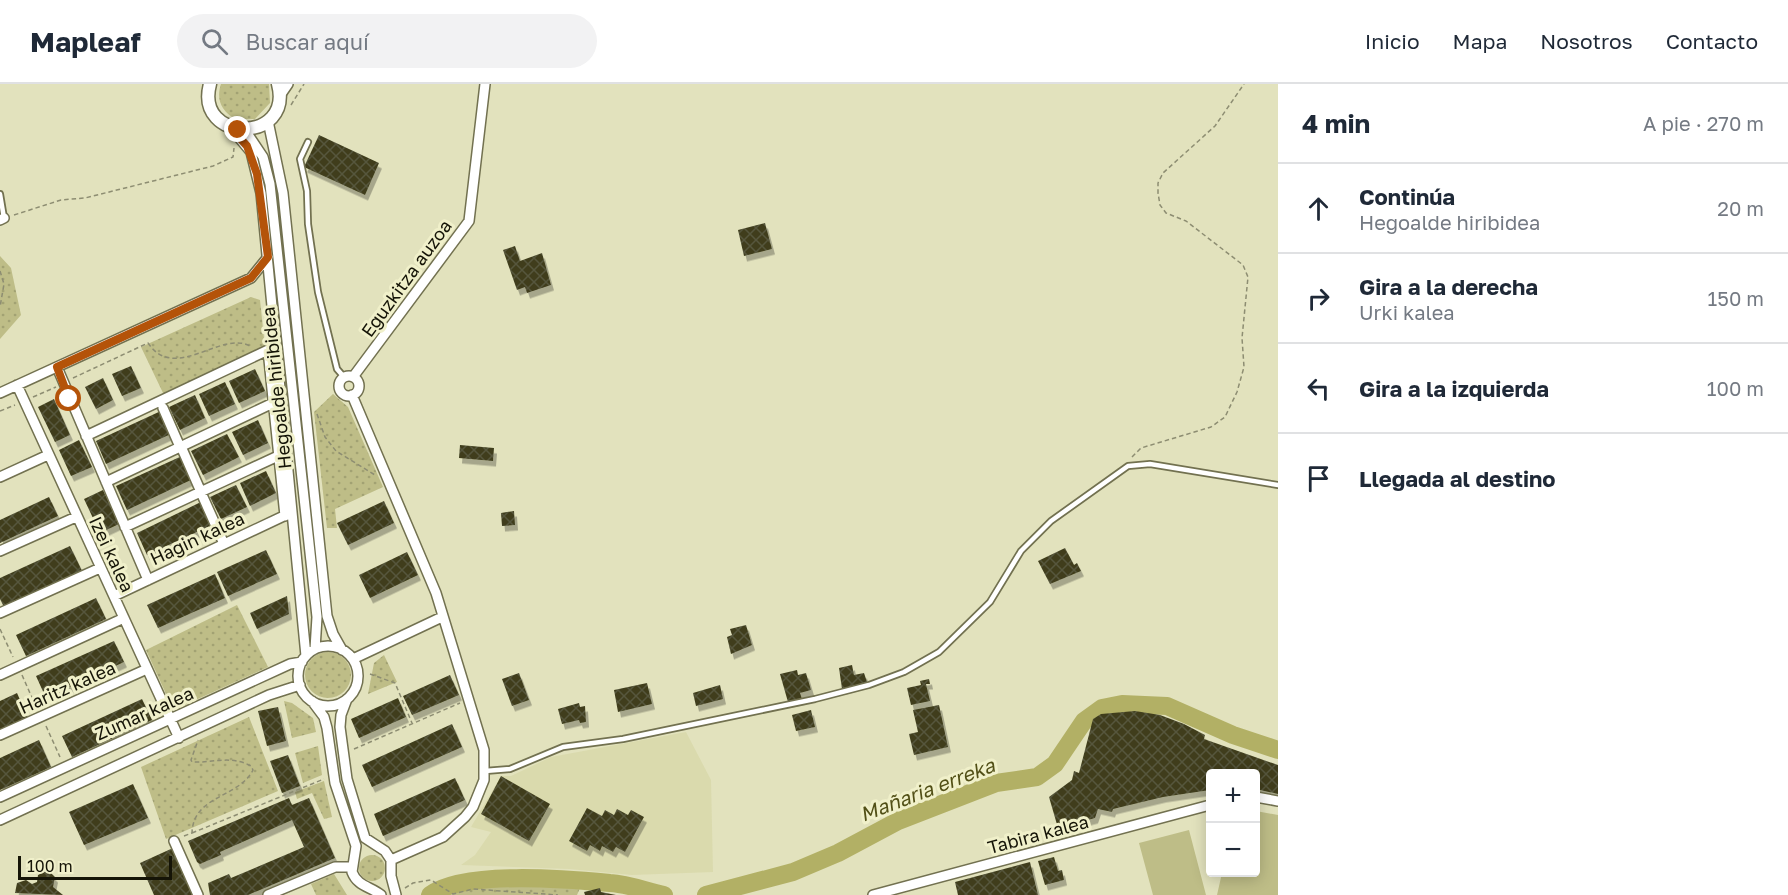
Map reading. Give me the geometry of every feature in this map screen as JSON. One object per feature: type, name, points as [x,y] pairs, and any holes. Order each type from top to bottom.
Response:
[{"type":"main road","points":[[210,84],[208,97],[213,113],[231,128],[245,130],[268,121],[274,114],[278,90]]},
{"type":"street","points":[[278,90],[288,84]]},
{"type":"street","name":"Eguzkitza auzoa","points":[[349,377],[469,221],[486,85]]},
{"type":"street","points":[[268,121],[284,193],[327,616],[342,650],[353,659],[358,671],[357,683],[341,715],[340,727],[346,779],[361,830],[375,847],[385,851],[392,860],[391,876],[396,895]]},
{"type":"street","points":[[231,128],[247,146],[257,174],[268,257],[289,513],[306,634],[303,646],[304,659]]},
{"type":"street","name":"Hegoalde hiribidea","points":[[245,130],[263,157],[272,194],[317,617],[315,649]]},
{"type":"street","points":[[0,393],[251,278],[268,257]]},
{"type":"street","points":[[251,278],[262,280],[270,288]]},
{"type":"street","name":"Hegoalde hiribidea","points":[[86,436],[268,350],[279,456],[289,513]]},
{"type":"street","points":[[57,367],[148,580]]},
{"type":"street","points":[[349,377],[358,388],[352,395],[343,393],[339,388],[349,377]]},
{"type":"street","name":"Izei kalea","points":[[17,385],[179,738]]},
{"type":"street","points":[[352,395],[436,593],[484,750],[485,771],[473,807],[452,831],[392,860]]},
{"type":"street","name":"Hegoalde hiribidea","points":[[106,482],[182,449],[273,403]]},
{"type":"street","points":[[163,408],[224,544]]},
{"type":"street","points":[[0,477],[48,455]]},
{"type":"street","name":"Hegoalde hiribidea","points":[[125,527],[202,495],[279,456]]},
{"type":"street","name":"Hagin kalea","points":[[114,596],[289,513]]},
{"type":"street","points":[[0,551],[76,517]]},
{"type":"street","points":[[0,613],[100,568]]},
{"type":"street","points":[[353,659],[442,616]]},
{"type":"street","points":[[0,675],[124,618]]},
{"type":"street","points":[[342,650],[324,646],[315,649],[304,659],[299,670],[300,685],[324,717],[335,783],[356,846],[353,862],[354,877],[360,890],[384,885],[391,876]]},
{"type":"street","name":"Zumar kalea","points":[[0,797],[304,659]]},
{"type":"street","name":"Haritz kalea","points":[[0,735],[147,669]]},
{"type":"street","points":[[0,820],[269,695],[300,685]]},
{"type":"street","points":[[312,701],[326,706],[347,699]]},
{"type":"street","points":[[1260,798],[1278,801]]},
{"type":"street","name":"Tabira kalea","points":[[873,895],[1206,806]]},
{"type":"street","points":[[174,841],[198,895]]},
{"type":"street","points":[[268,895],[335,867],[353,862],[363,849],[375,847]]},
{"type":"street","points":[[373,888],[381,895]]},
{"type":"lane","points":[[308,142],[300,159],[307,191],[308,224],[318,292],[337,369],[349,377]]},
{"type":"lane","points":[[0,194],[2,219]]},
{"type":"lane","points":[[485,771],[510,769],[563,747],[623,739],[815,699],[869,685],[904,672],[939,652],[990,602],[1021,551],[1051,520],[1128,466],[1150,464],[1278,484]]},
{"type":"path","points":[[1128,466],[1133,455],[1141,448],[1211,427],[1226,417],[1237,392],[1244,367],[1242,338],[1248,277],[1242,265],[1230,254],[1186,221],[1166,213],[1160,205],[1158,183],[1163,173],[1215,126],[1244,84]]},
{"type":"path","points":[[2,219],[61,200],[85,198],[201,169],[233,157],[235,154],[232,142]]},
{"type":"path","points":[[0,272],[4,284],[0,308]]},
{"type":"path","points":[[370,674],[395,683],[412,724]]},
{"type":"path","points":[[351,751],[463,702]]},
{"type":"path","points":[[192,833],[192,822],[202,808],[241,783],[253,770],[251,766],[242,761],[221,759],[192,762],[190,760],[198,737],[196,729]]},
{"type":"path","points":[[174,841],[325,778]]},
{"type":"path","points":[[396,895],[413,883],[431,880],[453,894],[473,889],[558,895]]},
{"type":"shaded area","points":[[221,84],[269,84],[270,103],[255,119],[235,119],[226,112],[221,104],[219,95]]},
{"type":"shaded area","points":[[0,256],[11,268],[21,315],[0,339]]},
{"type":"shaded area","points":[[251,297],[260,300],[265,348],[164,395],[141,347]]},
{"type":"shaded area","points":[[333,394],[348,407],[383,487],[335,509],[337,528],[327,528],[314,412]]},
{"type":"shaded area","points":[[237,605],[268,667],[178,708],[172,707],[146,650]]},
{"type":"shaded area","points":[[328,652],[337,653],[345,658],[350,666],[350,684],[345,692],[337,697],[328,698],[319,697],[311,692],[306,684],[305,675],[306,666],[311,658],[319,653]]},
{"type":"shaded area","points":[[384,655],[397,682],[368,694],[374,663]]},
{"type":"shaded area","points":[[284,701],[292,703],[313,718],[316,732],[292,738]]},
{"type":"shaded area","points":[[249,717],[278,791],[166,839],[141,767]]},
{"type":"shaded area","points":[[686,732],[711,780],[713,872],[632,875],[569,869],[461,865],[475,855],[491,832],[471,827],[501,776],[511,776],[551,757]]},
{"type":"shaded area","points":[[318,746],[322,775],[303,783],[295,753]]},
{"type":"shaded area","points":[[324,781],[332,817],[324,819],[312,793],[297,799],[295,792]]},
{"type":"shaded area","points":[[1260,812],[1278,815],[1278,895],[1217,895],[1221,877],[1260,877]]},
{"type":"shaded area","points":[[1189,830],[1206,895],[1153,895],[1139,843]]},
{"type":"shaded area","points":[[372,855],[382,858],[385,868],[382,878],[372,881],[362,878],[359,868],[362,858]]},
{"type":"shaded area","points":[[334,874],[347,895],[316,895],[311,884]]},
{"type":"shaded area","points":[[482,878],[580,888],[577,895],[453,895],[448,888]]},
{"type":"building","points":[[319,135],[379,163],[365,195],[304,167]]},
{"type":"building","points":[[765,223],[772,249],[744,256],[738,230]]},
{"type":"building","points":[[515,246],[520,261],[542,253],[551,285],[527,293],[525,287],[517,290],[503,250]]},
{"type":"building","points":[[131,366],[141,388],[122,396],[112,374]]},
{"type":"building","points":[[255,369],[265,391],[239,403],[229,381]]},
{"type":"building","points":[[103,378],[113,400],[96,409],[85,387]]},
{"type":"building","points":[[225,382],[235,404],[209,416],[199,394]]},
{"type":"building","points":[[195,395],[205,418],[180,430],[169,407]]},
{"type":"building","points":[[54,399],[70,435],[55,442],[38,407]]},
{"type":"building","points":[[163,410],[173,433],[106,464],[96,441]]},
{"type":"building","points":[[258,420],[268,443],[243,455],[232,432]]},
{"type":"building","points":[[227,434],[239,457],[203,475],[191,451]]},
{"type":"building","points":[[79,440],[92,467],[71,476],[59,450]]},
{"type":"building","points":[[460,445],[494,448],[493,461],[459,458]]},
{"type":"building","points":[[182,456],[193,479],[127,510],[116,486]]},
{"type":"building","points":[[266,471],[276,493],[250,506],[240,483]]},
{"type":"building","points":[[236,485],[247,507],[221,519],[210,497]]},
{"type":"building","points":[[103,490],[119,524],[100,533],[84,499]]},
{"type":"building","points":[[49,497],[58,516],[0,543],[0,520]]},
{"type":"building","points":[[203,501],[214,524],[147,555],[137,533]]},
{"type":"building","points":[[384,501],[394,523],[348,545],[337,523]]},
{"type":"building","points":[[514,511],[515,525],[502,526],[501,513]]},
{"type":"building","points":[[70,546],[82,571],[4,607],[0,599],[0,578]]},
{"type":"building","points":[[1065,548],[1074,565],[1077,563],[1081,571],[1050,584],[1038,561]]},
{"type":"building","points":[[266,550],[277,574],[228,596],[217,572]]},
{"type":"building","points":[[407,552],[418,575],[370,598],[359,575]]},
{"type":"building","points":[[215,574],[225,598],[158,628],[147,605]]},
{"type":"building","points":[[287,596],[289,614],[257,629],[250,613]]},
{"type":"building","points":[[96,598],[106,619],[26,656],[16,635]]},
{"type":"building","points":[[746,625],[752,645],[731,654],[727,637],[732,635],[730,629]]},
{"type":"building","points":[[114,641],[124,662],[46,698],[36,676]]},
{"type":"building","points":[[852,665],[854,675],[864,673],[867,682],[842,689],[839,668]]},
{"type":"building","points":[[797,670],[798,675],[806,673],[811,690],[800,693],[802,699],[788,702],[780,674]]},
{"type":"building","points":[[519,673],[529,700],[512,706],[502,679]]},
{"type":"building","points":[[450,675],[459,695],[412,715],[403,696]]},
{"type":"building","points":[[929,679],[930,684],[926,684],[930,701],[911,705],[907,688],[921,685],[920,681]]},
{"type":"building","points":[[647,683],[652,704],[618,712],[614,690]]},
{"type":"building","points":[[720,685],[723,699],[696,706],[693,693]]},
{"type":"building","points":[[17,693],[28,718],[0,730],[0,701]]},
{"type":"building","points":[[398,698],[406,717],[359,738],[351,719]]},
{"type":"building","points":[[142,699],[152,720],[72,757],[62,736]]},
{"type":"building","points":[[579,703],[580,707],[585,706],[586,722],[580,723],[579,720],[562,724],[558,709]]},
{"type":"building","points":[[939,705],[948,747],[914,755],[909,734],[918,732],[913,710]]},
{"type":"building","points":[[278,707],[286,741],[267,746],[258,711]]},
{"type":"building","points":[[811,710],[815,727],[796,731],[792,715]]},
{"type":"building","points":[[1135,711],[1160,715],[1205,735],[1204,739],[1278,765],[1278,794],[1260,790],[1260,769],[1206,769],[1206,791],[1163,797],[1113,809],[1112,812],[1098,809],[1095,818],[1058,828],[1049,797],[1072,780],[1074,771],[1079,773],[1093,719],[1101,714]]},
{"type":"building","points":[[452,724],[462,747],[372,787],[362,765]]},
{"type":"building","points":[[39,740],[51,767],[0,790],[0,758]]},
{"type":"building","points":[[288,755],[300,786],[282,793],[270,761]]},
{"type":"building","points":[[501,776],[550,804],[529,841],[481,814]]},
{"type":"building","points":[[455,778],[465,800],[383,836],[374,814]]},
{"type":"building","points":[[133,784],[148,818],[84,845],[69,812]]},
{"type":"building","points":[[289,798],[292,805],[309,798],[335,858],[248,895],[210,895],[208,883],[229,874],[231,878],[304,847],[292,820],[220,852],[221,855],[200,864],[188,841]]},
{"type":"building","points":[[587,808],[602,816],[605,810],[614,815],[617,809],[628,815],[631,810],[644,817],[625,852],[616,847],[613,852],[602,846],[600,851],[590,845],[587,851],[569,841]]},
{"type":"building","points":[[173,848],[193,895],[154,895],[140,863]]},
{"type":"building","points":[[1054,857],[1058,871],[1062,870],[1064,880],[1045,885],[1038,861]]},
{"type":"building","points":[[1030,862],[1038,895],[958,895],[955,882]]},
{"type":"building","points":[[48,870],[55,877],[53,887],[63,895],[15,893],[17,883],[26,880],[32,884],[37,882],[38,875]]},
{"type":"building","points":[[600,888],[601,892],[616,895],[585,895],[584,892]]},
{"type":"waterway","name":"Mañaria erreka","points":[[706,895],[793,872],[838,853],[898,821],[996,783],[1037,777],[1055,764],[1084,721],[1102,708],[1122,704],[1167,706],[1233,735],[1278,750]]},
{"type":"waterway","name":"Mañaria erreka","points":[[430,895],[446,887],[466,882],[517,878],[617,884],[664,895]]},
{"type":"route","points":[[69,399],[57,367],[251,278],[263,265],[268,257],[261,193],[251,152],[231,128],[238,130]]}]
